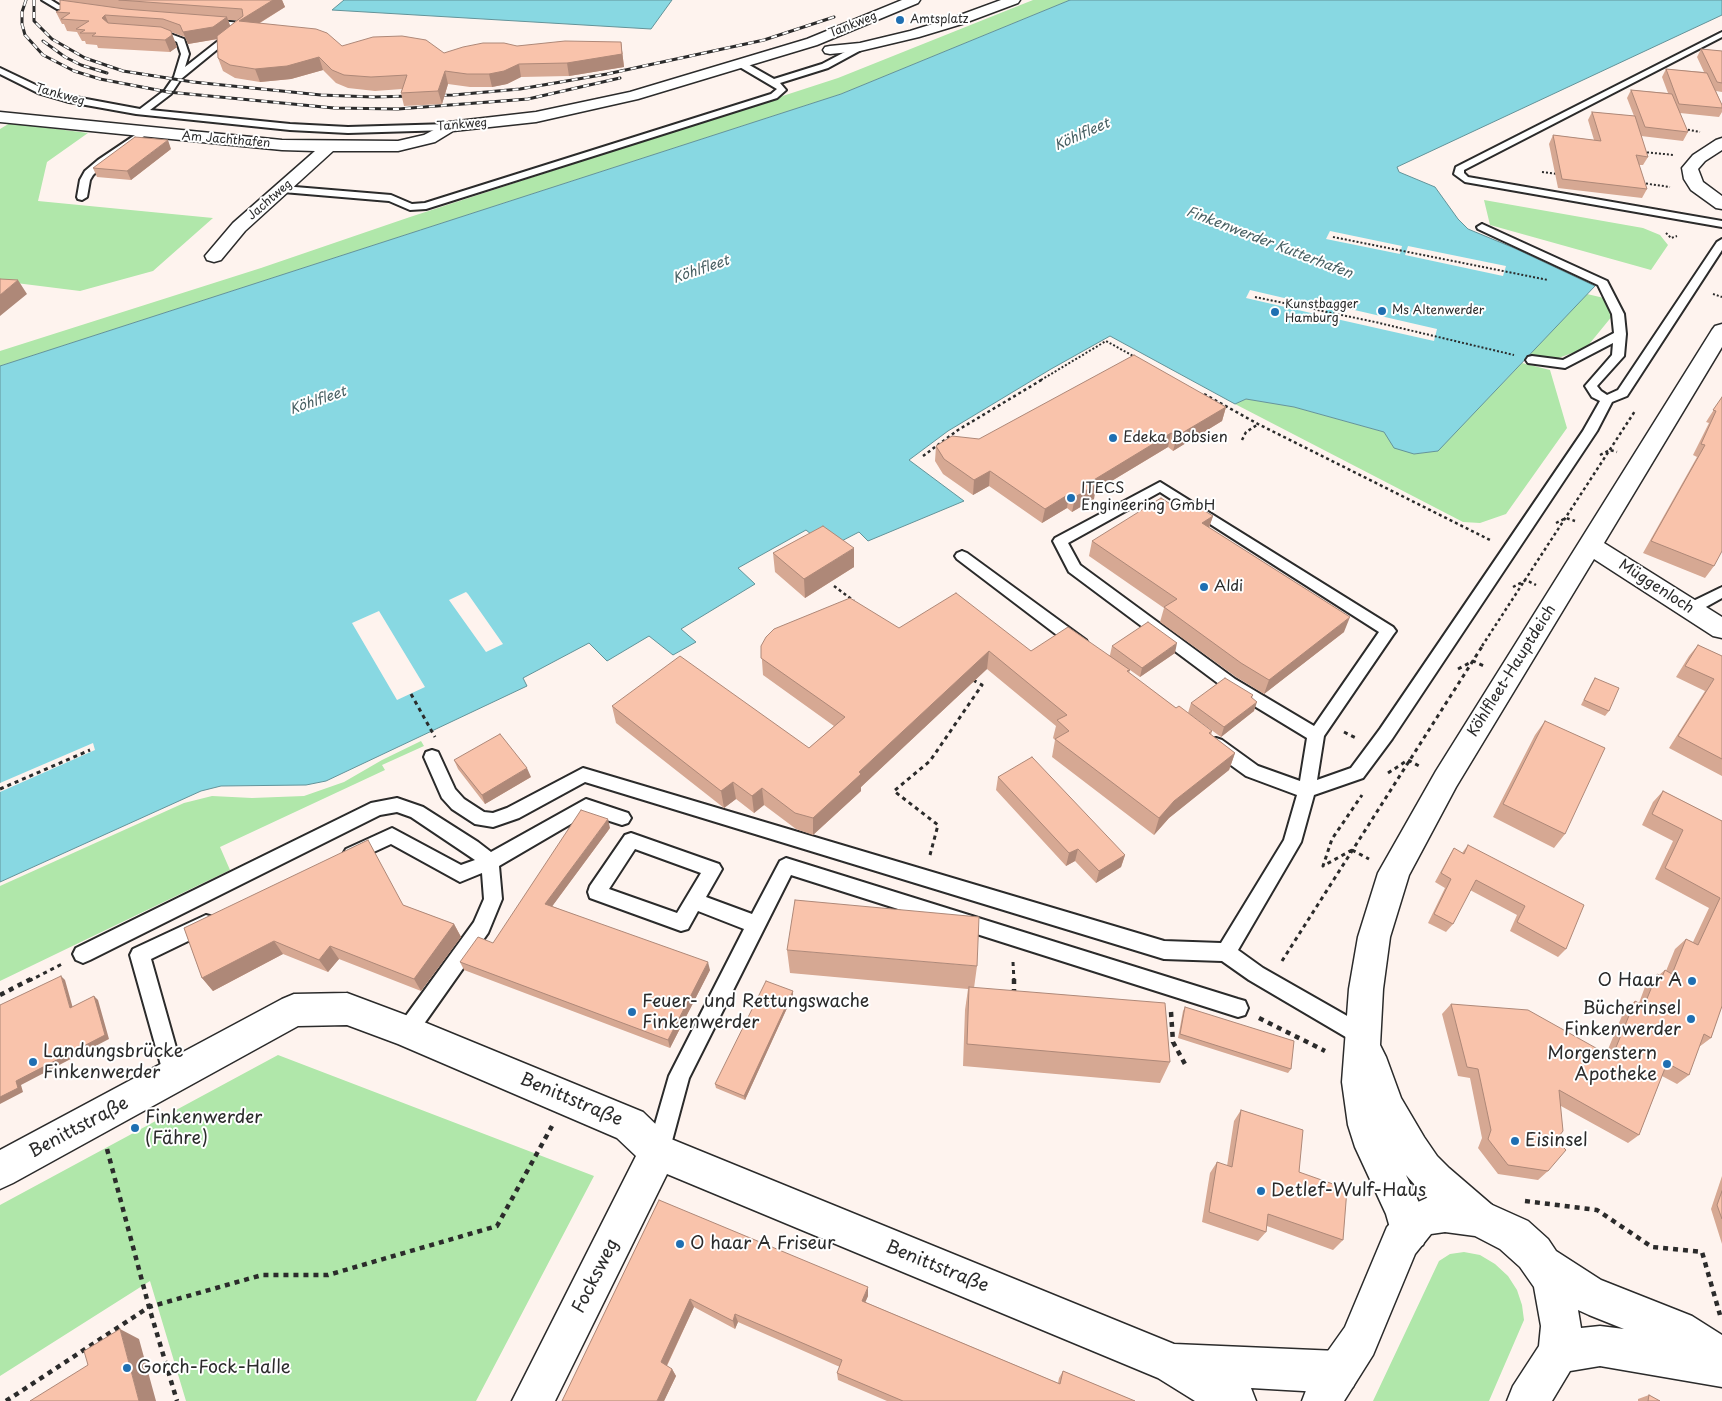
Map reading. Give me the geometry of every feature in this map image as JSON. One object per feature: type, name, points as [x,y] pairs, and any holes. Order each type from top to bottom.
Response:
[{"type":"street","name":"Tankweg","points":[[449,127],[521,119],[608,103],[741,64],[830,35],[913,0]]},
{"type":"street","points":[[830,50],[860,47],[956,21],[1013,0]]},
{"type":"street","name":"Am Jachthafen","points":[[0,118],[282,145],[328,147],[398,146],[429,139],[449,127]]},
{"type":"street","points":[[1722,144],[1699,158],[1690,168],[1692,179],[1701,190],[1722,204]]},
{"type":"street","name":"Jachtweg","points":[[214,256],[239,227],[328,147]]},
{"type":"street","name":"Köhlfleet-Hauptdeich","points":[[1408,1231],[1404,1211],[1373,1147],[1366,1125],[1360,1082],[1366,989],[1374,937],[1394,873],[1446,780],[1722,330]]},
{"type":"street","name":"Müggenloch","points":[[1590,545],[1722,629]]},
{"type":"street","name":"Benittstraße","points":[[0,1170],[294,1010],[347,1009],[407,1031],[630,1125],[658,1152],[1172,1364],[1235,1401]]},
{"type":"street","name":"Köhlfleet-Hauptdeich","points":[[1363,1036],[1378,1087],[1411,1150],[1424,1169],[1478,1218]]},
{"type":"street","name":"Focksweg","points":[[534,1401],[658,1152]]},
{"type":"street","points":[[1331,1387],[1359,1341],[1401,1241],[1408,1231],[1418,1221],[1433,1214],[1461,1214],[1478,1218],[1514,1235],[1534,1253],[1551,1278],[1560,1319],[1559,1346],[1552,1364],[1528,1401]]},
{"type":"street","points":[[1543,1265],[1589,1295],[1678,1330],[1722,1359]]},
{"type":"street","points":[[1556,1355],[1575,1349],[1600,1346],[1722,1366]]},
{"type":"street","name":"Benittstraße","points":[[1172,1364],[1331,1387]]},
{"type":"lane","points":[[46,0],[57,7],[92,12]]},
{"type":"lane","points":[[178,77],[243,25],[196,22]]},
{"type":"lane","points":[[140,33],[168,35],[181,41],[185,54],[178,77],[168,92],[143,112]]},
{"type":"lane","points":[[1722,34],[1459,169],[1459,174],[1465,179],[1722,224]]},
{"type":"lane","points":[[773,82],[825,66],[860,47]]},
{"type":"lane","points":[[283,189],[391,198],[410,207],[426,206],[780,93],[782,90],[780,86],[741,64]]},
{"type":"lane","name":"Tankweg","points":[[0,71],[41,91],[77,100],[143,112],[290,127],[348,130],[449,127]]},
{"type":"lane","points":[[82,197],[85,180],[89,173],[101,162],[144,132]]},
{"type":"lane","points":[[1482,227],[1603,283],[1618,314],[1620,334],[1618,356],[1591,386],[1596,394],[1608,400]]},
{"type":"lane","points":[[1207,738],[1252,771],[1307,791],[1357,773],[1376,748],[1510,550],[1590,431],[1608,400],[1624,393],[1722,242]]},
{"type":"lane","points":[[1532,360],[1565,364],[1620,334]]},
{"type":"lane","points":[[1226,952],[1292,842],[1307,791],[1320,729],[1388,631],[1160,486],[1060,540],[1074,568],[1229,683],[1320,729]]},
{"type":"lane","points":[[962,556],[1090,651]]},
{"type":"lane","points":[[1690,609],[1722,592]]},
{"type":"lane","points":[[432,756],[448,793],[458,804],[481,819],[493,820],[513,813],[583,775],[1164,950],[1226,952],[1269,982],[1363,1036]]},
{"type":"lane","points":[[83,954],[366,813],[386,806],[397,805],[417,812],[472,847],[490,862],[493,899],[481,927],[407,1031]]},
{"type":"lane","points":[[338,860],[392,835],[460,874],[490,862],[586,806],[622,818]]},
{"type":"lane","points":[[631,840],[713,870],[695,901],[682,924],[597,892],[631,840]]},
{"type":"lane","points":[[658,1152],[679,1076],[786,866],[1238,1008]]},
{"type":"lane","points":[[695,901],[757,925]]},
{"type":"lane","points":[[174,1076],[140,955],[221,916]]},
{"type":"path","points":[[1676,128],[1704,133]]},
{"type":"path","points":[[1642,151],[1699,158]]},
{"type":"path","points":[[1534,171],[1563,174]]},
{"type":"path","points":[[1640,183],[1701,190]]},
{"type":"path","points":[[1333,237],[1490,269]]},
{"type":"path","points":[[1713,294],[1722,297]]},
{"type":"path","points":[[1254,297],[1414,330],[1532,360]]},
{"type":"path","points":[[923,456],[958,430],[1106,341],[1139,359]]},
{"type":"path","points":[[1196,390],[1258,424],[1510,550]]},
{"type":"path","points":[[1269,982],[1408,760],[1635,410]]},
{"type":"path","points":[[1242,440],[1246,432],[1258,424]]},
{"type":"path","points":[[1566,518],[1575,521]]},
{"type":"path","points":[[834,586],[857,603]]},
{"type":"path","points":[[924,878],[938,825],[894,791],[930,761],[982,685],[966,675]]},
{"type":"path","points":[[411,694],[436,739]]},
{"type":"path","points":[[1320,729],[1376,748]]},
{"type":"path","points":[[0,789],[90,750]]},
{"type":"path","points":[[1408,760],[1420,766]]},
{"type":"path","points":[[1387,768],[1384,776],[1408,760]]},
{"type":"path","points":[[1352,850],[1324,866],[1332,838],[1364,793]]},
{"type":"path","points":[[1352,850],[1363,856]]},
{"type":"path","points":[[1012,937],[1014,996],[1023,997]]},
{"type":"path","points":[[0,995],[83,954]]},
{"type":"path","points":[[1238,1008],[1325,1051]]},
{"type":"path","points":[[1163,1011],[1172,1012],[1172,1042],[1186,1066]]},
{"type":"path","points":[[6,1401],[149,1307],[262,1275],[328,1275],[497,1226],[568,1098]]},
{"type":"path","points":[[99,1117],[149,1307],[177,1401]]},
{"type":"green space","points":[[1033,0],[1070,0],[841,94],[0,366],[0,351],[261,268],[410,217],[838,78]]},
{"type":"green space","points":[[10,123],[88,133],[47,162],[38,201],[213,218],[153,271],[80,291],[0,281],[0,129]]},
{"type":"green space","points":[[1484,200],[1643,228],[1660,235],[1668,245],[1651,270],[1490,225]]},
{"type":"green space","points":[[1587,294],[1604,298],[1613,315],[1586,348],[1553,360],[1529,355]]},
{"type":"green space","points":[[1522,363],[1550,370],[1567,428],[1506,514],[1480,523],[1463,522],[1235,404],[1246,399],[1294,407],[1384,432],[1414,454],[1437,451]]},
{"type":"green space","points":[[421,741],[424,746],[382,765],[385,770],[220,847],[230,870],[0,981],[0,886],[184,803],[212,796],[252,798],[304,796],[344,782],[382,760]]},
{"type":"green space","points":[[278,1055],[594,1176],[476,1401],[186,1401],[150,1281],[0,1376],[0,1205]]},
{"type":"green space","points":[[1464,1252],[1480,1255],[1495,1264],[1508,1276],[1517,1290],[1522,1305],[1524,1320],[1489,1401],[1373,1401],[1439,1261],[1450,1254]]},
{"type":"water","points":[[344,0],[672,0],[651,29],[332,10]]},
{"type":"water","points":[[1070,0],[1722,0],[1722,15],[1397,167],[1399,172],[1435,187],[1458,219],[1468,229],[1514,248],[1595,286],[1438,451],[1414,454],[1394,448],[1384,432],[1294,407],[1246,399],[1235,404],[1110,336],[948,431],[909,460],[964,501],[868,541],[859,532],[828,548],[806,530],[738,568],[755,584],[681,629],[696,642],[673,655],[649,636],[607,661],[589,643],[523,678],[527,686],[326,781],[306,785],[221,786],[201,791],[0,882],[0,366],[841,94]]},
{"type":"pier","points":[[1330,231],[1402,246],[1400,254],[1326,239]]},
{"type":"pier","points":[[1408,246],[1506,266],[1503,276],[1405,255]]},
{"type":"pier","points":[[1250,290],[1327,308],[1324,316],[1246,298]]},
{"type":"pier","points":[[1337,306],[1437,329],[1434,341],[1332,318]]},
{"type":"pier","points":[[466,592],[503,644],[486,652],[449,600]]},
{"type":"pier","points":[[379,611],[425,687],[397,700],[352,623]]},
{"type":"pier","points":[[93,743],[95,750],[0,792],[0,783]]},
{"type":"building","points":[[60,0],[125,9],[227,17],[213,27],[183,32],[180,25],[163,19],[105,15],[102,18],[108,23],[161,27],[171,31],[172,35],[165,40],[92,36],[96,33],[80,33],[85,30],[76,29],[89,21],[61,19],[70,13],[56,12],[60,10]]},
{"type":"building","points":[[119,0],[273,0],[239,21],[316,29],[327,33],[342,46],[373,37],[402,36],[426,40],[444,53],[483,43],[504,43],[517,46],[565,41],[621,42],[622,54],[567,63],[519,64],[504,71],[489,74],[445,71],[438,91],[401,93],[407,75],[371,77],[344,75],[332,70],[319,57],[287,66],[255,69],[230,65],[218,58],[217,36],[243,16],[242,9]]},
{"type":"building","points":[[1701,49],[1722,51],[1722,83],[1717,82]]},
{"type":"building","points":[[1666,69],[1707,73],[1722,108],[1679,104]]},
{"type":"building","points":[[1631,90],[1672,94],[1688,132],[1645,127]]},
{"type":"building","points":[[1592,112],[1635,116],[1648,157],[1636,155],[1647,189],[1562,179],[1553,135],[1601,141]]},
{"type":"building","points":[[135,137],[168,140],[127,171],[93,168]]},
{"type":"building","points":[[0,279],[18,280],[0,295]]},
{"type":"building","name":"Edeka Bobsien","points":[[1134,355],[1226,407],[1177,436],[1171,433],[1092,481],[1097,484],[1075,497],[1069,494],[1045,509],[990,471],[974,480],[944,459],[936,446],[952,436],[979,439]]},
{"type":"building","points":[[1722,397],[1722,551],[1714,566],[1651,541],[1705,445],[1701,444],[1716,411],[1713,410]]},
{"type":"building","name":"Aldi","points":[[1161,498],[1175,507],[1187,500],[1213,516],[1202,523],[1350,617],[1269,680],[1241,663],[1164,607],[1177,599],[1092,541]]},
{"type":"building","points":[[823,526],[854,548],[804,579],[773,553]]},
{"type":"building","points":[[956,593],[1031,651],[1068,627],[1130,670],[1127,671],[1176,708],[1179,706],[1212,731],[1209,733],[1235,753],[1174,801],[1159,818],[1055,739],[1069,731],[1057,720],[1067,715],[989,651],[859,772],[861,774],[813,818],[795,813],[762,788],[752,796],[733,782],[721,791],[612,706],[680,656],[809,748],[845,717],[761,658],[761,646],[766,637],[774,629],[850,598],[899,628]]},
{"type":"building","points":[[1148,622],[1177,643],[1142,668],[1112,646]]},
{"type":"building","points":[[1698,645],[1722,656],[1722,759],[1678,736],[1714,679],[1685,666]]},
{"type":"building","points":[[1225,678],[1253,695],[1251,697],[1257,702],[1224,727],[1191,703]]},
{"type":"building","points":[[1595,678],[1619,688],[1609,711],[1584,700]]},
{"type":"building","points":[[1545,721],[1605,748],[1565,834],[1503,804]]},
{"type":"building","points":[[500,734],[527,768],[482,795],[454,760]]},
{"type":"building","points":[[1032,757],[1125,855],[1099,871],[1078,849],[1069,853],[998,777]]},
{"type":"building","points":[[1663,791],[1722,821],[1722,1006],[1711,1038],[1704,1034],[1689,1075],[1667,1063],[1639,1135],[1559,1090],[1563,1131],[1556,1140],[1566,1150],[1548,1171],[1508,1165],[1488,1139],[1491,1130],[1478,1069],[1467,1067],[1451,1004],[1528,1010],[1612,1057],[1635,1001],[1644,1006],[1657,974],[1662,977],[1665,970],[1672,974],[1686,939],[1698,945],[1720,898],[1665,868],[1683,830],[1652,814]]},
{"type":"building","name":"Feuer- und Rettungswache Finkenwerder","points":[[581,810],[608,819],[545,904],[708,962],[668,1040],[460,962],[478,937],[493,943]]},
{"type":"building","points":[[368,840],[403,905],[454,924],[414,979],[330,946],[319,960],[274,941],[202,978],[184,928]]},
{"type":"building","points":[[1468,845],[1584,905],[1566,949],[1517,922],[1525,906],[1476,880],[1453,924],[1434,914],[1451,879],[1441,873],[1454,848],[1464,854]]},
{"type":"building","points":[[795,900],[979,917],[977,966],[787,950]]},
{"type":"building","name":"Landungsbrücke Finkenwerder","points":[[61,976],[70,1008],[94,996],[105,1035],[16,1081],[18,1088],[0,1097],[0,1005]]},
{"type":"building","points":[[766,981],[793,991],[744,1096],[715,1084]]},
{"type":"building","points":[[969,987],[1165,1003],[1170,1062],[967,1044]]},
{"type":"building","points":[[1185,1007],[1294,1041],[1291,1069],[1180,1034]]},
{"type":"building","name":"Detlef-Wulf-Haus","points":[[1241,1110],[1303,1130],[1299,1172],[1347,1189],[1343,1240],[1268,1214],[1266,1232],[1209,1212],[1217,1162],[1232,1167]]},
{"type":"building","points":[[1722,1191],[1722,1219],[1717,1205]]},
{"type":"building","points":[[659,1200],[868,1287],[862,1301],[1060,1384],[1063,1371],[1135,1401],[903,1401],[837,1373],[842,1360],[735,1314],[733,1321],[690,1299],[661,1362],[672,1369],[657,1401],[562,1401]]},
{"type":"building","points":[[120,1329],[139,1401],[30,1401],[88,1365],[84,1351]]},
{"type":"building","points":[[1649,1395],[1660,1401],[1648,1401]]},
{"type":"railway","points":[[26,0],[22,12],[22,24],[25,35],[43,55],[74,71],[100,79],[168,92],[334,108],[398,109],[528,99],[620,78]]},
{"type":"railway","points":[[34,0],[34,21],[52,39],[85,58],[123,71],[193,82],[321,95],[373,97],[453,95],[520,89],[607,74],[764,40],[834,17]]},
{"type":"railway","points":[[43,41],[65,57],[81,65],[107,73]]},
{"type":"place","name":"Amtsplatz","points":[[900,20]]},
{"type":"place","name":"Ms Altenwerder","points":[[1382,311]]},
{"type":"place","name":"Kunstbagger Hamburg","points":[[1275,312]]},
{"type":"place","name":"Edeka Bobsien","points":[[1113,438]]},
{"type":"place","name":"ITECS Engineering GmbH","points":[[1071,498]]},
{"type":"place","name":"Aldi","points":[[1204,587]]},
{"type":"place","name":"O Haar A","points":[[1692,981]]},
{"type":"place","name":"Feuer- und Rettungswache Finkenwerder","points":[[632,1012]]},
{"type":"place","name":"Bücherinsel Finkenwerder","points":[[1691,1019]]},
{"type":"place","name":"Landungsbrücke Finkenwerder","points":[[33,1062]]},
{"type":"place","name":"Morgenstern Apotheke","points":[[1667,1064]]},
{"type":"place","name":"Finkenwerder (Fähre)","points":[[135,1128]]},
{"type":"place","name":"Eisinsel","points":[[1515,1141]]},
{"type":"place","name":"Detlef-Wulf-Haus","points":[[1261,1191]]},
{"type":"place","name":"O haar A Friseur","points":[[680,1244]]},
{"type":"place","name":"Gorch-Fock-Halle","points":[[127,1368]]},
{"type":"water label","name":"Köhlfleet","points":[[1082,135]]},
{"type":"water label","name":"Finkenwerder Kutterhafen","points":[[1269,243]]},
{"type":"water label","name":"Köhlfleet","points":[[701,270]]},
{"type":"water label","name":"Köhlfleet","points":[[318,401]]}]
